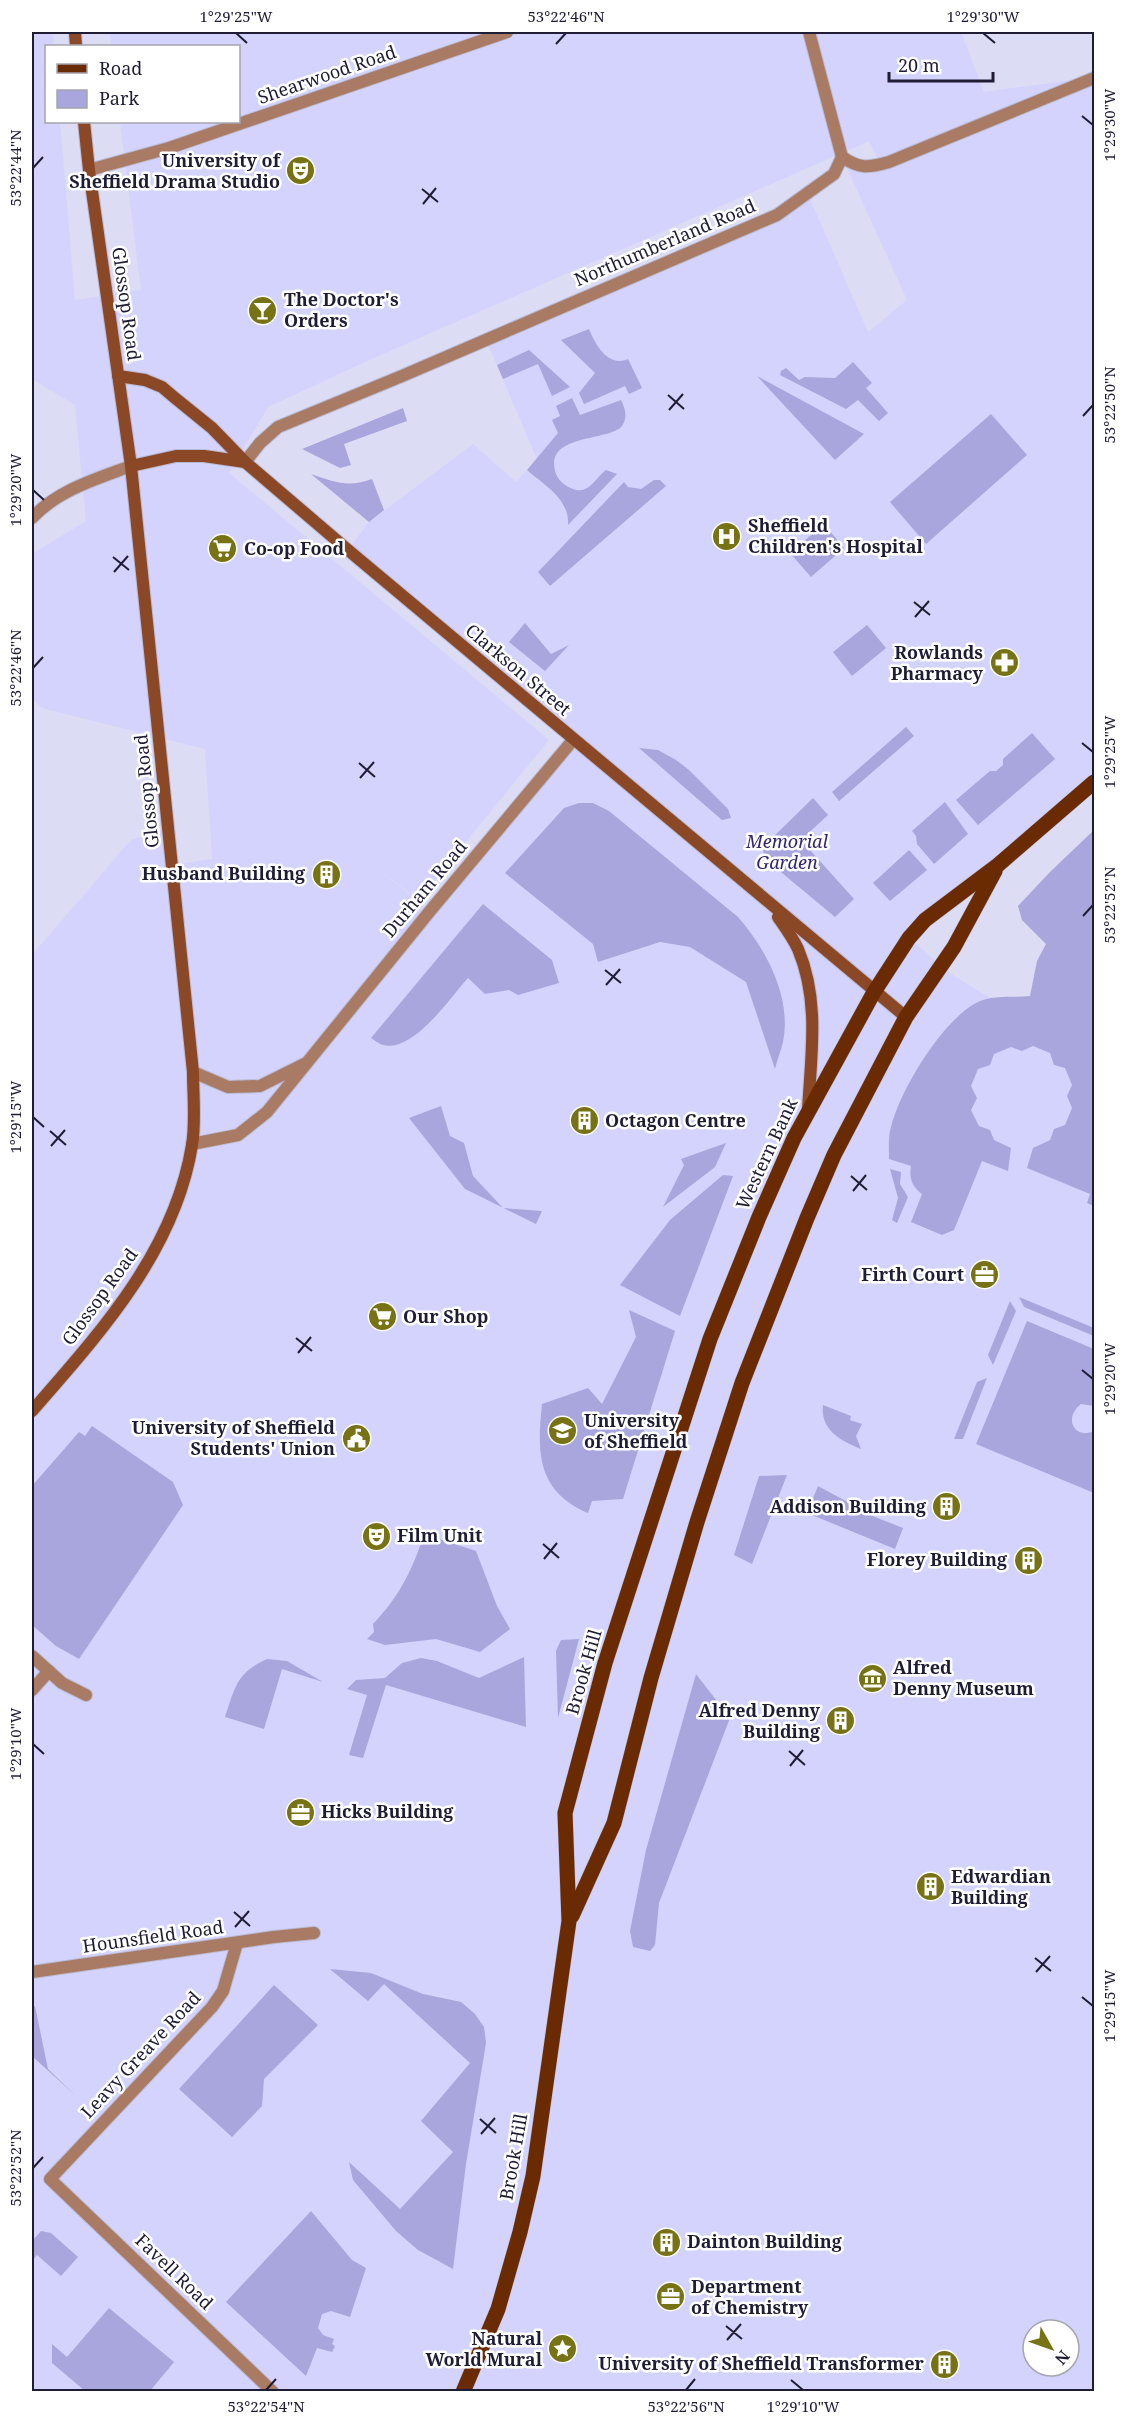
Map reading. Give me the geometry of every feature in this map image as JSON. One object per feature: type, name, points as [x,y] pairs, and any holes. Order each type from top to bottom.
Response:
[{"type":"main road","name":"Glossop Road","points":[[32,1411],[116,1311],[154,1254],[178,1198],[192,1144],[193,1072],[131,466],[84,123]]},
{"type":"main road","name":"Clarkson Street","points":[[118,376],[145,380],[162,387],[212,428],[245,462],[573,740],[906,1017]]},
{"type":"main road","points":[[131,466],[176,456],[204,456],[245,462]]},
{"type":"main road","name":"Western Bank","points":[[655,1509],[710,1339],[759,1217],[808,1110],[874,992],[909,938],[925,920],[998,865],[1095,782]]},
{"type":"main road","name":"Western Bank","points":[[697,1522],[742,1383],[834,1155],[906,1017],[954,947],[998,865]]},
{"type":"main road","name":"Clarkson Street","points":[[769,904],[797,946],[809,980],[814,1018],[808,1110]]},
{"type":"main road","name":"Brook Hill","points":[[463,2391],[498,2309],[533,2176],[569,1921],[565,1813],[605,1663],[655,1509]]},
{"type":"main road","name":"Brook Hill","points":[[569,1921],[614,1824],[651,1678],[697,1522]]},
{"type":"street","name":"Shearwood Road","points":[[89,170],[169,148],[507,32]]},
{"type":"street","points":[[809,32],[842,157],[854,165],[870,167],[889,162],[1095,78]]},
{"type":"street","name":"Northumberland Road","points":[[245,462],[260,443],[278,427],[777,215],[834,174],[842,157]]},
{"type":"street","points":[[32,518],[55,499],[91,481],[131,466]]},
{"type":"street","name":"Durham Road","points":[[192,1144],[238,1135],[267,1112],[573,740]]},
{"type":"street","name":"Durham Road","points":[[193,1072],[228,1087],[260,1086],[308,1062]]},
{"type":"street","points":[[32,1656],[62,1683],[86,1695]]},
{"type":"street","points":[[32,1690],[49,1671]]},
{"type":"street","name":"Hounsfield Road","points":[[32,1972],[314,1933]]},
{"type":"street","name":"Leavy Greave Road","points":[[50,2179],[212,2007],[223,1991],[237,1943]]},
{"type":"street","name":"Favell Road","points":[[50,2179],[273,2391]]},
{"type":"shaded area","name":"University of Sheffield","points":[[32,32],[53,32],[54,45],[45,45],[45,123],[60,123],[75,300],[141,290],[120,123],[240,123],[240,45],[111,45],[110,32],[961,32],[984,92],[1094,77],[1094,782],[909,938],[951,974],[990,998],[1030,997],[1022,1051],[1033,1046],[1050,1053],[1065,1068],[1072,1085],[1067,1096],[1072,1108],[1065,1125],[1054,1129],[1050,1140],[1033,1148],[1090,1194],[1087,1203],[1094,1206],[1094,2391],[32,2391],[32,955],[131,840],[169,828],[172,865],[212,859],[205,749],[42,708],[32,699],[32,554],[86,521],[75,405],[32,379]],"holes":[[[869,141],[880,163],[842,157],[907,300],[868,332],[808,194],[777,215],[486,340],[537,459],[516,482],[473,444],[369,522],[348,550],[573,740],[430,911],[368,861],[418,900],[549,740],[229,473],[268,407],[367,361]]]},
{"type":"green space","points":[[589,329],[603,353],[608,357],[621,361],[628,359],[642,388],[629,394],[625,386],[584,404],[579,393],[595,373],[561,340]]},
{"type":"green space","points":[[529,350],[570,387],[552,396],[538,364],[503,379],[497,365]]},
{"type":"green space","points":[[853,362],[872,383],[866,388],[888,413],[879,421],[858,400],[846,409],[780,375],[781,371],[786,368],[799,380],[805,377],[835,378]]},
{"type":"green space","points":[[757,376],[864,434],[835,460]]},
{"type":"green space","points":[[572,398],[580,415],[621,400],[625,416],[622,426],[615,431],[567,445],[559,451],[554,461],[556,474],[563,483],[573,489],[588,488],[606,470],[617,474],[568,525],[565,508],[555,493],[527,470],[558,433],[552,420],[560,416],[556,406]]},
{"type":"green space","points":[[403,408],[407,421],[344,444],[351,465],[340,468],[302,449]]},
{"type":"green space","points":[[991,414],[1027,455],[926,544],[890,502]]},
{"type":"green space","points":[[311,474],[348,483],[372,479],[384,510],[369,522]]},
{"type":"green space","points":[[654,480],[660,480],[666,486],[550,586],[538,572],[624,482],[628,487],[641,489]]},
{"type":"green space","points":[[824,524],[844,548],[811,577],[790,553]]},
{"type":"green space","points":[[525,623],[551,654],[569,645],[545,671],[509,642]]},
{"type":"green space","points":[[867,625],[886,648],[852,676],[833,652]]},
{"type":"green space","points":[[906,727],[914,736],[839,801],[832,792]]},
{"type":"green space","points":[[1032,733],[1055,759],[978,825],[956,800],[990,771],[996,771],[1003,765],[1003,759]]},
{"type":"green space","points":[[639,748],[658,750],[676,760],[728,809],[731,818],[722,820]]},
{"type":"green space","name":"Memorial Garden","points":[[813,798],[828,815],[801,840],[854,899],[835,917],[764,858],[763,847]]},
{"type":"green space","points":[[945,802],[968,834],[934,864],[917,844],[916,836],[912,831]]},
{"type":"green space","points":[[579,803],[593,803],[609,811],[738,917],[748,930],[767,959],[784,1008],[783,1042],[775,1069],[746,982],[690,947],[660,942],[598,962],[593,944],[505,873],[564,808]]},
{"type":"green space","points":[[1094,830],[1094,1206],[1087,1203],[1090,1194],[1027,1168],[1033,1148],[1050,1140],[1054,1129],[1065,1125],[1072,1108],[1067,1096],[1072,1085],[1065,1068],[1054,1065],[1050,1053],[1033,1046],[1022,1051],[1011,1047],[994,1054],[990,1065],[978,1069],[971,1086],[977,1098],[971,1110],[979,1126],[990,1130],[994,1140],[1011,1148],[1008,1171],[982,1161],[954,1230],[942,1235],[911,1222],[922,1194],[912,1182],[911,1166],[889,1159],[890,1131],[903,1095],[937,1040],[963,1012],[989,998],[1030,996],[1037,961],[1046,944],[1022,920],[1018,906]]},
{"type":"green space","points":[[909,850],[927,870],[890,901],[873,883]]},
{"type":"green space","points":[[483,904],[552,960],[559,983],[518,995],[509,990],[485,994],[468,978],[430,1022],[406,1041],[395,1045],[383,1045],[371,1038]]},
{"type":"green space","points":[[441,1106],[450,1136],[464,1143],[473,1176],[503,1208],[465,1189],[409,1118]]},
{"type":"green space","points":[[726,1143],[715,1167],[663,1207],[684,1165],[681,1159]]},
{"type":"green space","points":[[890,1169],[901,1172],[900,1184],[908,1197],[897,1223],[892,1220],[898,1198]]},
{"type":"green space","points":[[723,1175],[733,1176],[680,1316],[620,1285],[670,1220]]},
{"type":"green space","points":[[504,1208],[542,1211],[536,1224]]},
{"type":"green space","points":[[1019,1297],[1094,1328],[1094,1336],[1024,1307]]},
{"type":"green space","points":[[1010,1301],[1016,1311],[993,1365],[988,1355]]},
{"type":"green space","points":[[629,1310],[675,1331],[623,1499],[592,1501],[588,1513],[559,1494],[544,1469],[540,1439],[542,1404],[588,1388],[602,1404],[636,1337]]},
{"type":"green space","points":[[1027,1321],[1094,1349],[1094,1406],[1081,1404],[1073,1415],[1072,1421],[1076,1430],[1081,1433],[1094,1431],[1094,1493],[976,1444]]},
{"type":"green space","points":[[987,1378],[963,1439],[954,1439],[977,1382]]},
{"type":"green space","points":[[823,1405],[851,1416],[850,1420],[862,1424],[856,1436],[861,1449],[839,1438],[828,1428],[823,1414]]},
{"type":"green space","points":[[92,1426],[173,1482],[183,1505],[79,1659],[56,1646],[32,1625],[32,1486],[79,1432],[85,1436]]},
{"type":"green space","points":[[787,1475],[752,1564],[734,1555],[759,1476]]},
{"type":"green space","points":[[818,1486],[875,1517],[903,1528],[895,1549],[807,1513]]},
{"type":"green space","points":[[424,1534],[476,1551],[497,1606],[510,1629],[480,1652],[436,1639],[385,1645],[367,1639],[374,1632],[373,1624],[404,1582]]},
{"type":"green space","points":[[579,1639],[558,1718],[556,1651],[561,1640]]},
{"type":"green space","points":[[524,1657],[526,1727],[386,1685],[363,1758],[349,1755],[367,1695],[347,1689],[356,1680],[385,1678],[402,1663],[421,1658],[437,1661],[479,1678]]},
{"type":"green space","points":[[267,1659],[287,1661],[323,1682],[282,1669],[264,1729],[225,1717],[238,1682],[249,1670]]},
{"type":"green space","points":[[696,1674],[730,1718],[659,1903],[655,1945],[650,1951],[633,1947],[630,1931],[646,1850]]},
{"type":"green space","points":[[330,1969],[371,1973],[423,1994],[461,2002],[475,2014],[484,2027],[486,2043],[466,2164],[453,2269],[418,2250],[396,2231],[353,2180],[349,2162],[400,2209],[453,2152],[421,2121],[470,2063],[384,1984],[368,2001]]},
{"type":"green space","points":[[274,1985],[318,2025],[264,2079],[262,2106],[232,2137],[179,2089]]},
{"type":"green space","points":[[35,2006],[48,2069],[76,2096],[32,2056],[32,2007]]},
{"type":"green space","points":[[311,2211],[352,2260],[366,2268],[350,2317],[331,2311],[322,2314],[318,2328],[323,2335],[334,2339],[332,2344],[335,2346],[332,2352],[317,2348],[306,2376],[226,2302]]},
{"type":"green space","points":[[41,2231],[51,2233],[78,2257],[61,2276],[37,2255],[32,2261],[32,2241]]},
{"type":"green space","points":[[109,2308],[174,2362],[150,2391],[85,2391],[52,2363],[52,2344],[67,2357]]},
{"type":"place","name":"University of Sheffield Drama Studio","points":[[301,171]]},
{"type":"place","name":"The Doctor's Orders","points":[[263,310]]},
{"type":"place","name":"Sheffield Children's Hospital","points":[[727,536]]},
{"type":"place","name":"Co-op Food","points":[[223,549]]},
{"type":"place","name":"Rowlands Pharmacy","points":[[1004,663]]},
{"type":"place","name":"Husband Building","points":[[326,874]]},
{"type":"place","name":"Octagon Centre","points":[[584,1121]]},
{"type":"place","name":"Firth Court","points":[[985,1275]]},
{"type":"place","name":"Our Shop","points":[[382,1317]]},
{"type":"place","name":"University of Sheffield","points":[[563,1431]]},
{"type":"place","name":"University of Sheffield Students' Union","points":[[356,1438]]},
{"type":"place","name":"Addison Building","points":[[947,1507]]},
{"type":"place","name":"Film Unit","points":[[376,1536]]},
{"type":"place","name":"Florey Building","points":[[1028,1560]]},
{"type":"place","name":"Alfred Denny Museum","points":[[872,1678]]},
{"type":"place","name":"Alfred Denny Building","points":[[841,1721]]},
{"type":"place","name":"Hicks Building","points":[[300,1812]]},
{"type":"place","name":"Edwardian Building","points":[[930,1887]]},
{"type":"place","name":"Dainton Building","points":[[666,2242]]},
{"type":"place","name":"Department of Chemistry","points":[[670,2297]]},
{"type":"place","name":"Natural World Mural","points":[[563,2349]]},
{"type":"place","name":"University of Sheffield Transformer","points":[[945,2364]]}]
